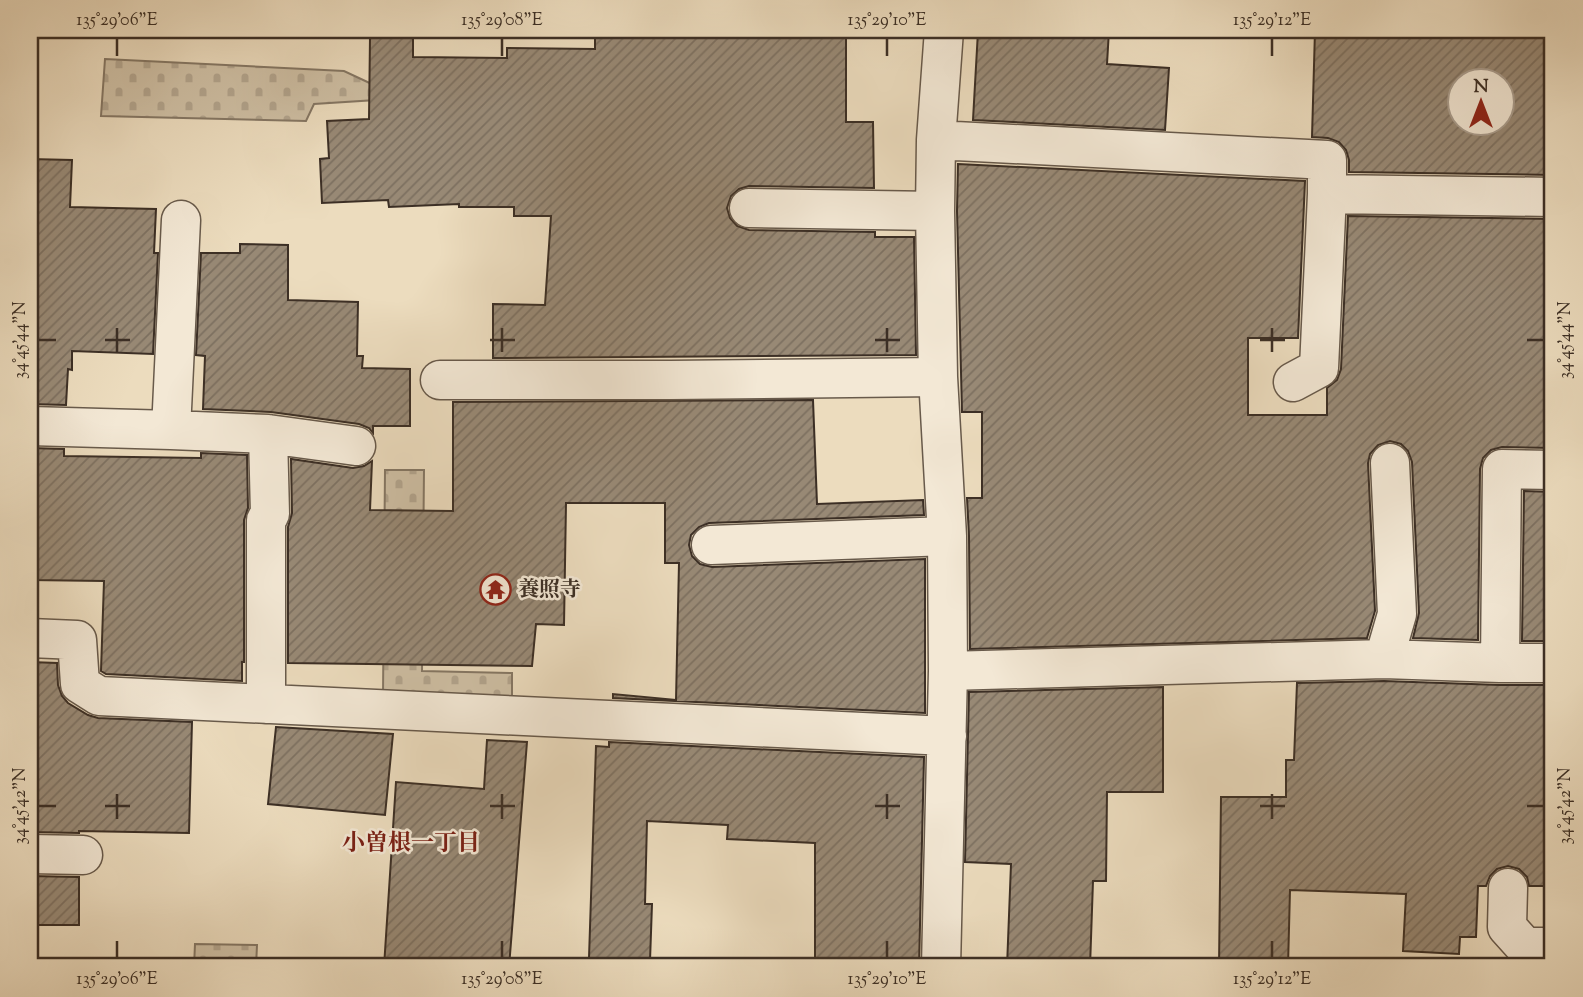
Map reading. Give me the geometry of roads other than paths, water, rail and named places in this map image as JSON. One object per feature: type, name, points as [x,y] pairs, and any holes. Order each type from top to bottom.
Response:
[{"type":"street","points":[[941,967],[948,671],[947,536],[938,377],[935,211],[936,140],[944,30]]},
{"type":"street","points":[[936,140],[1326,160],[1327,194],[1319,368],[1293,382]]},
{"type":"street","points":[[1327,194],[1553,197]]},
{"type":"street","points":[[749,208],[935,211]]},
{"type":"street","points":[[171,430],[181,220]]},
{"type":"street","points":[[440,380],[938,377]]},
{"type":"street","points":[[30,426],[268,434],[356,446]]},
{"type":"street","points":[[266,704],[266,520],[270,514],[268,434]]},
{"type":"street","points":[[1384,659],[1397,614],[1390,463]]},
{"type":"street","points":[[1500,663],[1502,470],[1553,470]]},
{"type":"street","points":[[711,545],[947,536]]},
{"type":"street","points":[[30,638],[77,640],[80,684],[99,696],[947,736]]},
{"type":"street","points":[[948,671],[1384,659],[1553,663]]},
{"type":"street","points":[[30,854],[83,855]]},
{"type":"street","points":[[1508,888],[1507,927],[1525,947],[1553,947]]},
{"type":"place","name":"養照寺","points":[[495,589]]},
{"type":"district","name":"小曽根一丁目","points":[[411,842]]}]
